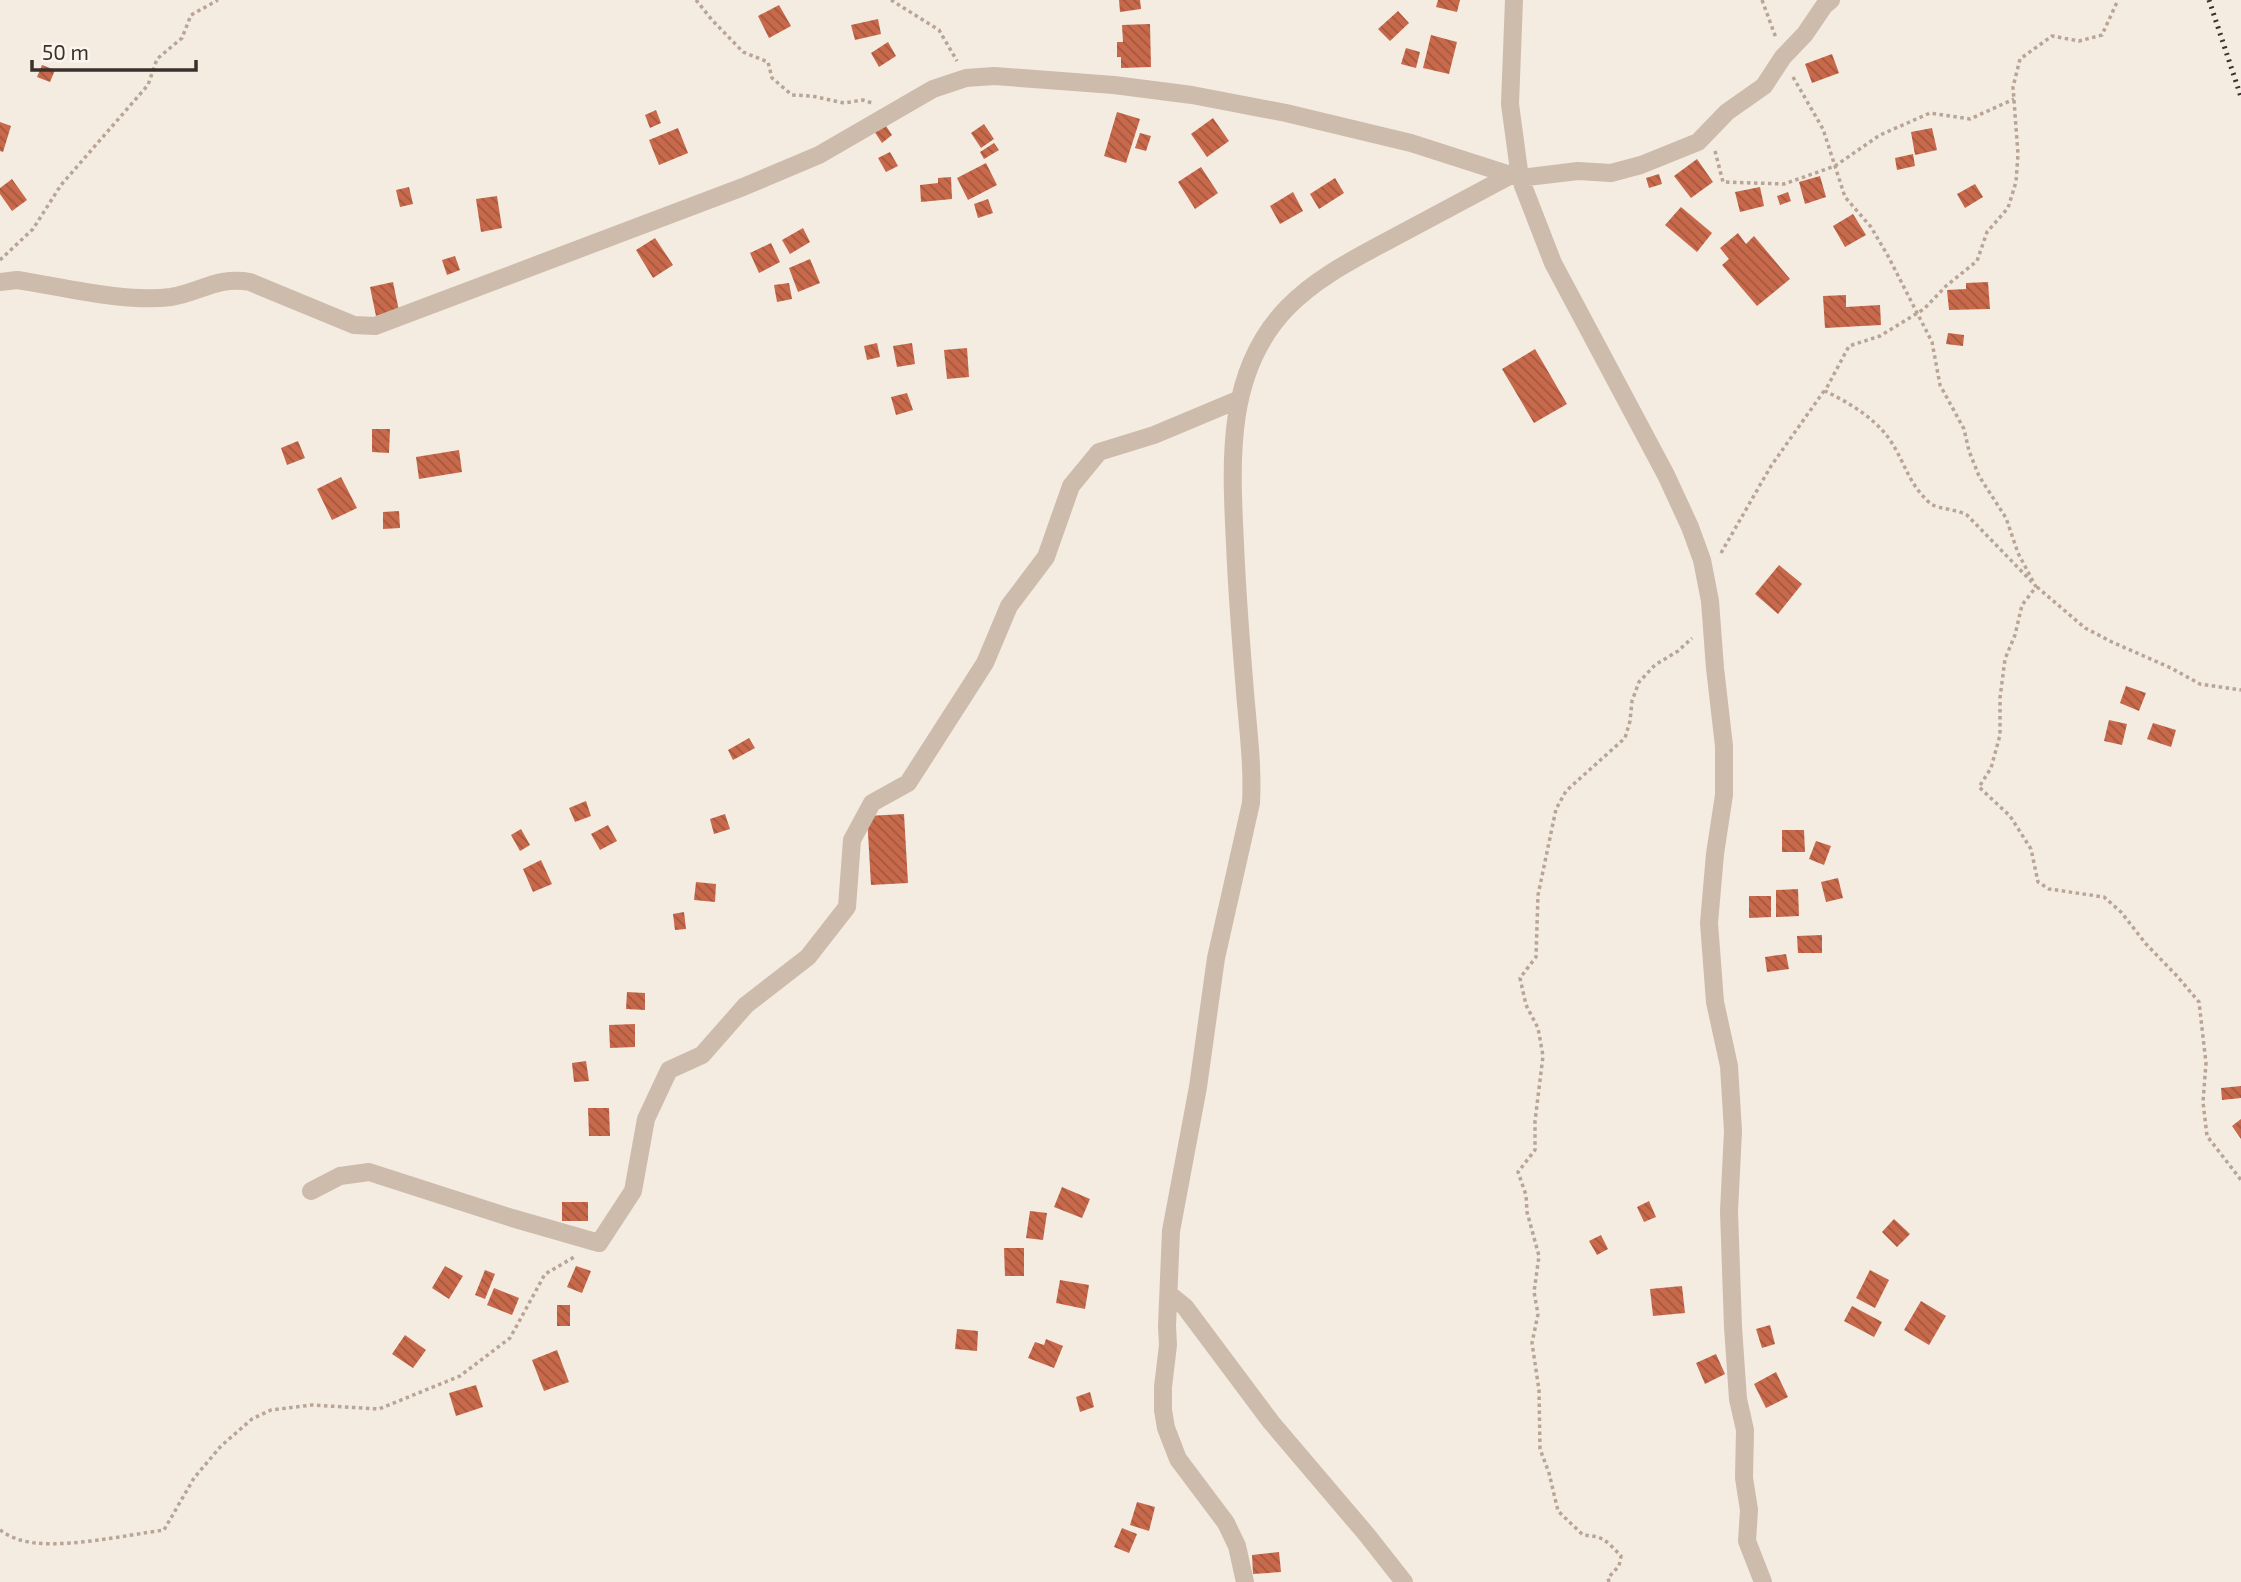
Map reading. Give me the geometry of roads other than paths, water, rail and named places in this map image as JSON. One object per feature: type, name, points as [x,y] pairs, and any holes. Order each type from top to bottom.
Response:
[{"type":"street","points":[[1514,0],[1510,104],[1516,176],[1553,263],[1671,486],[1702,559],[1706,579],[1724,746],[1724,795],[1709,923],[1715,1002],[1729,1066],[1732,1131],[1729,1211],[1738,1399],[1745,1430],[1744,1478],[1749,1510],[1747,1541],[1763,1582]]},
{"type":"street","points":[[0,282],[17,279],[132,298],[172,296],[228,280],[238,280],[250,282],[354,325],[375,326],[743,187],[819,155],[933,89],[966,78],[994,76],[1114,85],[1192,95],[1286,113],[1411,143],[1516,176],[1578,171],[1611,173],[1641,165],[1698,142],[1727,112],[1764,86],[1783,57],[1831,0]]},
{"type":"street","points":[[1245,1582],[1237,1546],[1226,1523],[1178,1459],[1166,1428],[1163,1410],[1171,1231],[1198,1087],[1216,958],[1251,803],[1252,780],[1232,478],[1234,429],[1243,385],[1262,343],[1286,309],[1314,284],[1346,264],[1516,176]]},
{"type":"street","points":[[311,1191],[340,1176],[369,1172],[599,1243],[633,1191],[646,1119],[669,1070],[702,1055],[746,1005],[808,957],[847,906],[852,840],[872,803],[908,783],[985,663],[1009,606],[1046,557],[1071,486],[1099,452],[1154,435],[1240,399]]},
{"type":"street","points":[[1169,1293],[1185,1307],[1271,1422],[1404,1582]]},
{"type":"railway","points":[[2209,0],[2241,97]]}]
